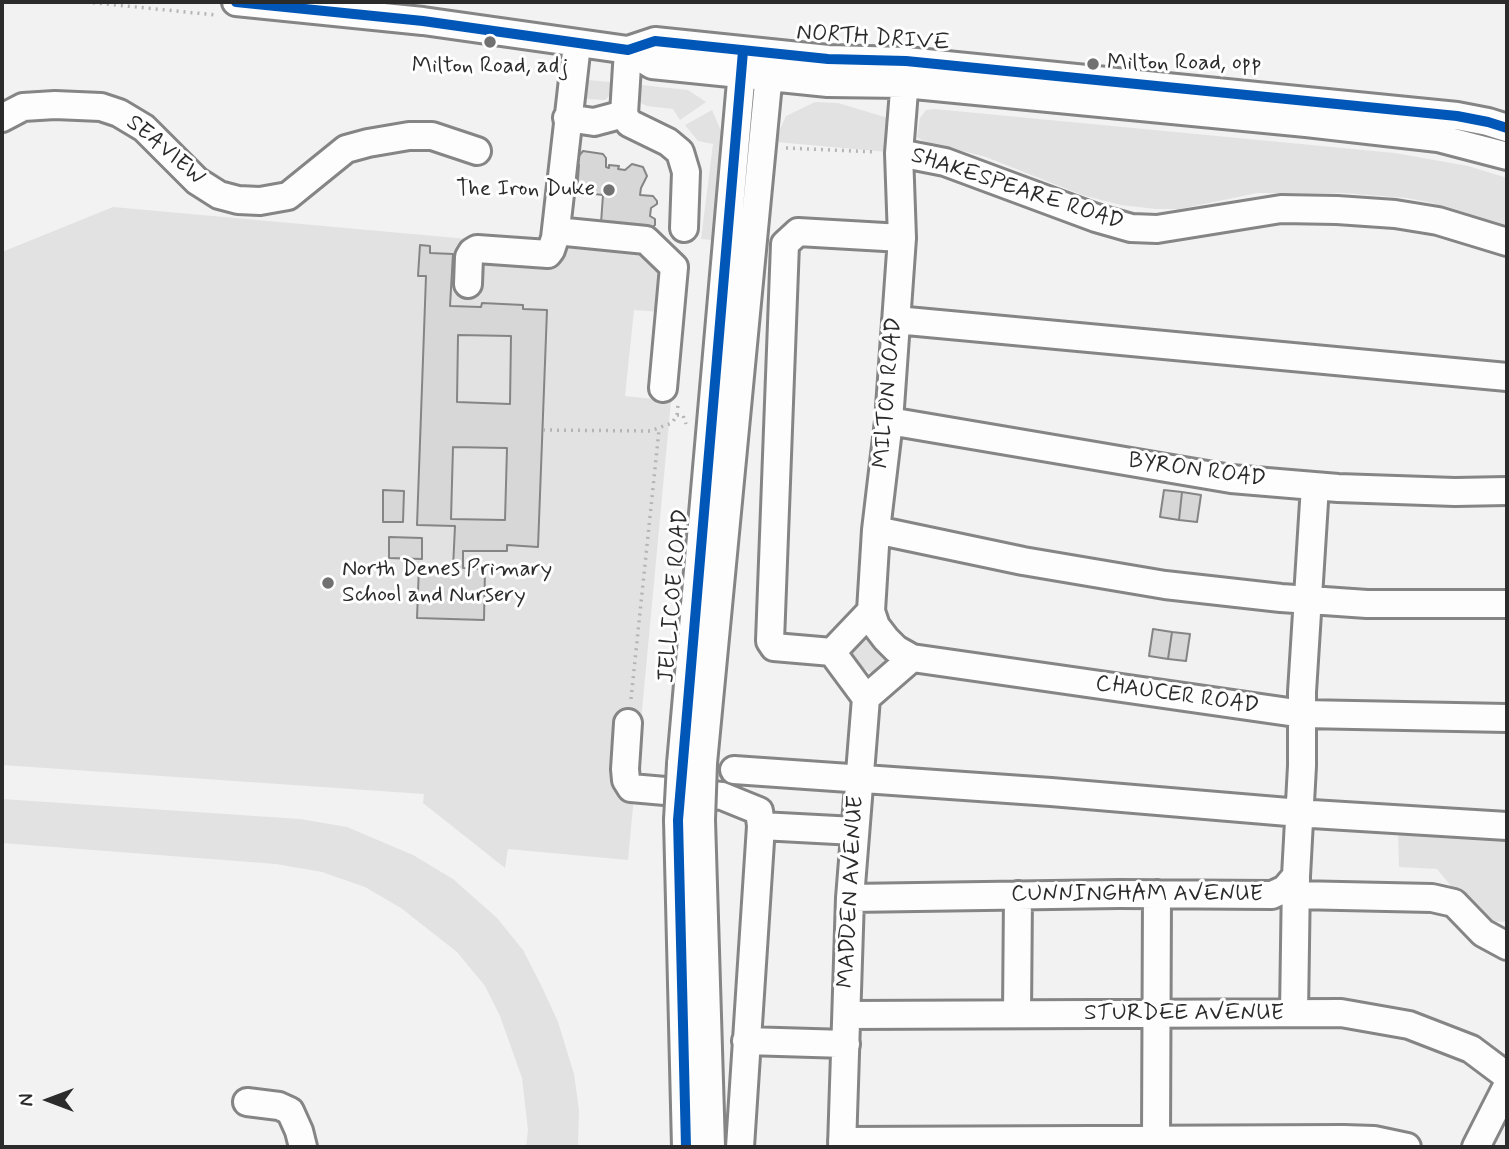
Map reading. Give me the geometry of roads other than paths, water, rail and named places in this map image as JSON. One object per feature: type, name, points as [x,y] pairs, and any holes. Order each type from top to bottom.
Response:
[{"type":"street","name":"NORTH DRIVE","points":[[236,2],[424,11],[577,44],[628,50],[655,41],[742,63],[770,65],[828,59],[905,73],[1438,138],[1507,156]]},
{"type":"street","points":[[468,284],[469,257],[472,252],[485,249],[548,254],[551,250],[556,230],[577,44]]},
{"type":"street","points":[[628,50],[624,114],[629,123],[668,142],[680,152],[686,172],[684,228]]},
{"type":"street","name":"JELLICOE ROAD","points":[[686,1147],[689,820],[742,63]]},
{"type":"street","name":"JELLICOE ROAD","points":[[692,764],[770,65]]},
{"type":"street","name":"NORTH DRIVE","points":[[905,73],[1457,116],[1507,128]]},
{"type":"street","name":"MILTON ROAD","points":[[871,611],[876,530],[889,421],[902,238],[899,153],[905,73]]},
{"type":"street","name":"SEAVIEW","points":[[2,118],[23,107],[55,104],[102,107],[119,113],[144,128],[197,181],[219,195],[238,200],[261,201],[288,196],[346,149],[368,143],[409,135],[432,135],[477,151]]},
{"type":"street","points":[[567,118],[594,122],[624,114]]},
{"type":"street","name":"SHAKESPEARE ROAD","points":[[899,153],[945,162],[1130,228],[1168,228],[1281,209],[1337,210],[1395,214],[1438,221],[1507,242]]},
{"type":"street","points":[[556,230],[646,240],[674,267],[663,388]]},
{"type":"street","points":[[902,238],[798,232],[785,244],[770,641],[775,648],[832,652],[866,698],[912,658]]},
{"type":"street","points":[[896,320],[1507,377]]},
{"type":"street","name":"BYRON ROAD","points":[[889,421],[1231,479],[1315,486],[1455,492],[1507,491]]},
{"type":"street","name":"CUNNINGHAM AVENUE","points":[[850,898],[1272,895],[1296,886],[1307,600],[1315,486]]},
{"type":"street","points":[[876,530],[1023,561],[1165,585],[1367,604],[1507,604]]},
{"type":"street","points":[[832,652],[871,611]]},
{"type":"street","name":"CHAUCER ROAD","points":[[871,611],[876,626],[886,639],[896,649],[912,658],[1303,714],[1507,718]]},
{"type":"street","name":"MADDEN AVENUE","points":[[842,1144],[850,898],[866,698]]},
{"type":"street","points":[[628,723],[625,769],[626,780],[631,788],[722,796],[759,811],[761,825],[740,1147]]},
{"type":"street","points":[[734,770],[1507,826]]},
{"type":"street","name":"JELLICOE ROAD","points":[[689,820],[711,1147]]},
{"type":"street","points":[[761,825],[855,831]]},
{"type":"street","points":[[1294,1013],[1296,886],[1432,898],[1454,903],[1483,933],[1507,946]]},
{"type":"street","points":[[1156,1140],[1157,894]]},
{"type":"street","points":[[1017,1014],[1018,895]]},
{"type":"street","name":"STURDEE AVENUE","points":[[847,1015],[1341,1013],[1409,1025],[1471,1049],[1507,1076]]},
{"type":"street","points":[[747,1041],[846,1044]]},
{"type":"street","points":[[1476,1147],[1507,1086]]},
{"type":"street","points":[[247,1102],[279,1106],[290,1111],[303,1147]]},
{"type":"street","points":[[842,1144],[1344,1139],[1374,1140],[1407,1147]]},
{"type":"place","name":"Milton Road, adj","points":[[490,42]]},
{"type":"place","name":"Milton Road, opp","points":[[1093,64]]},
{"type":"place","name":"The Iron Duke","points":[[609,190]]},
{"type":"place","name":"North Denes Primary School and Nursery","points":[[328,583]]}]
